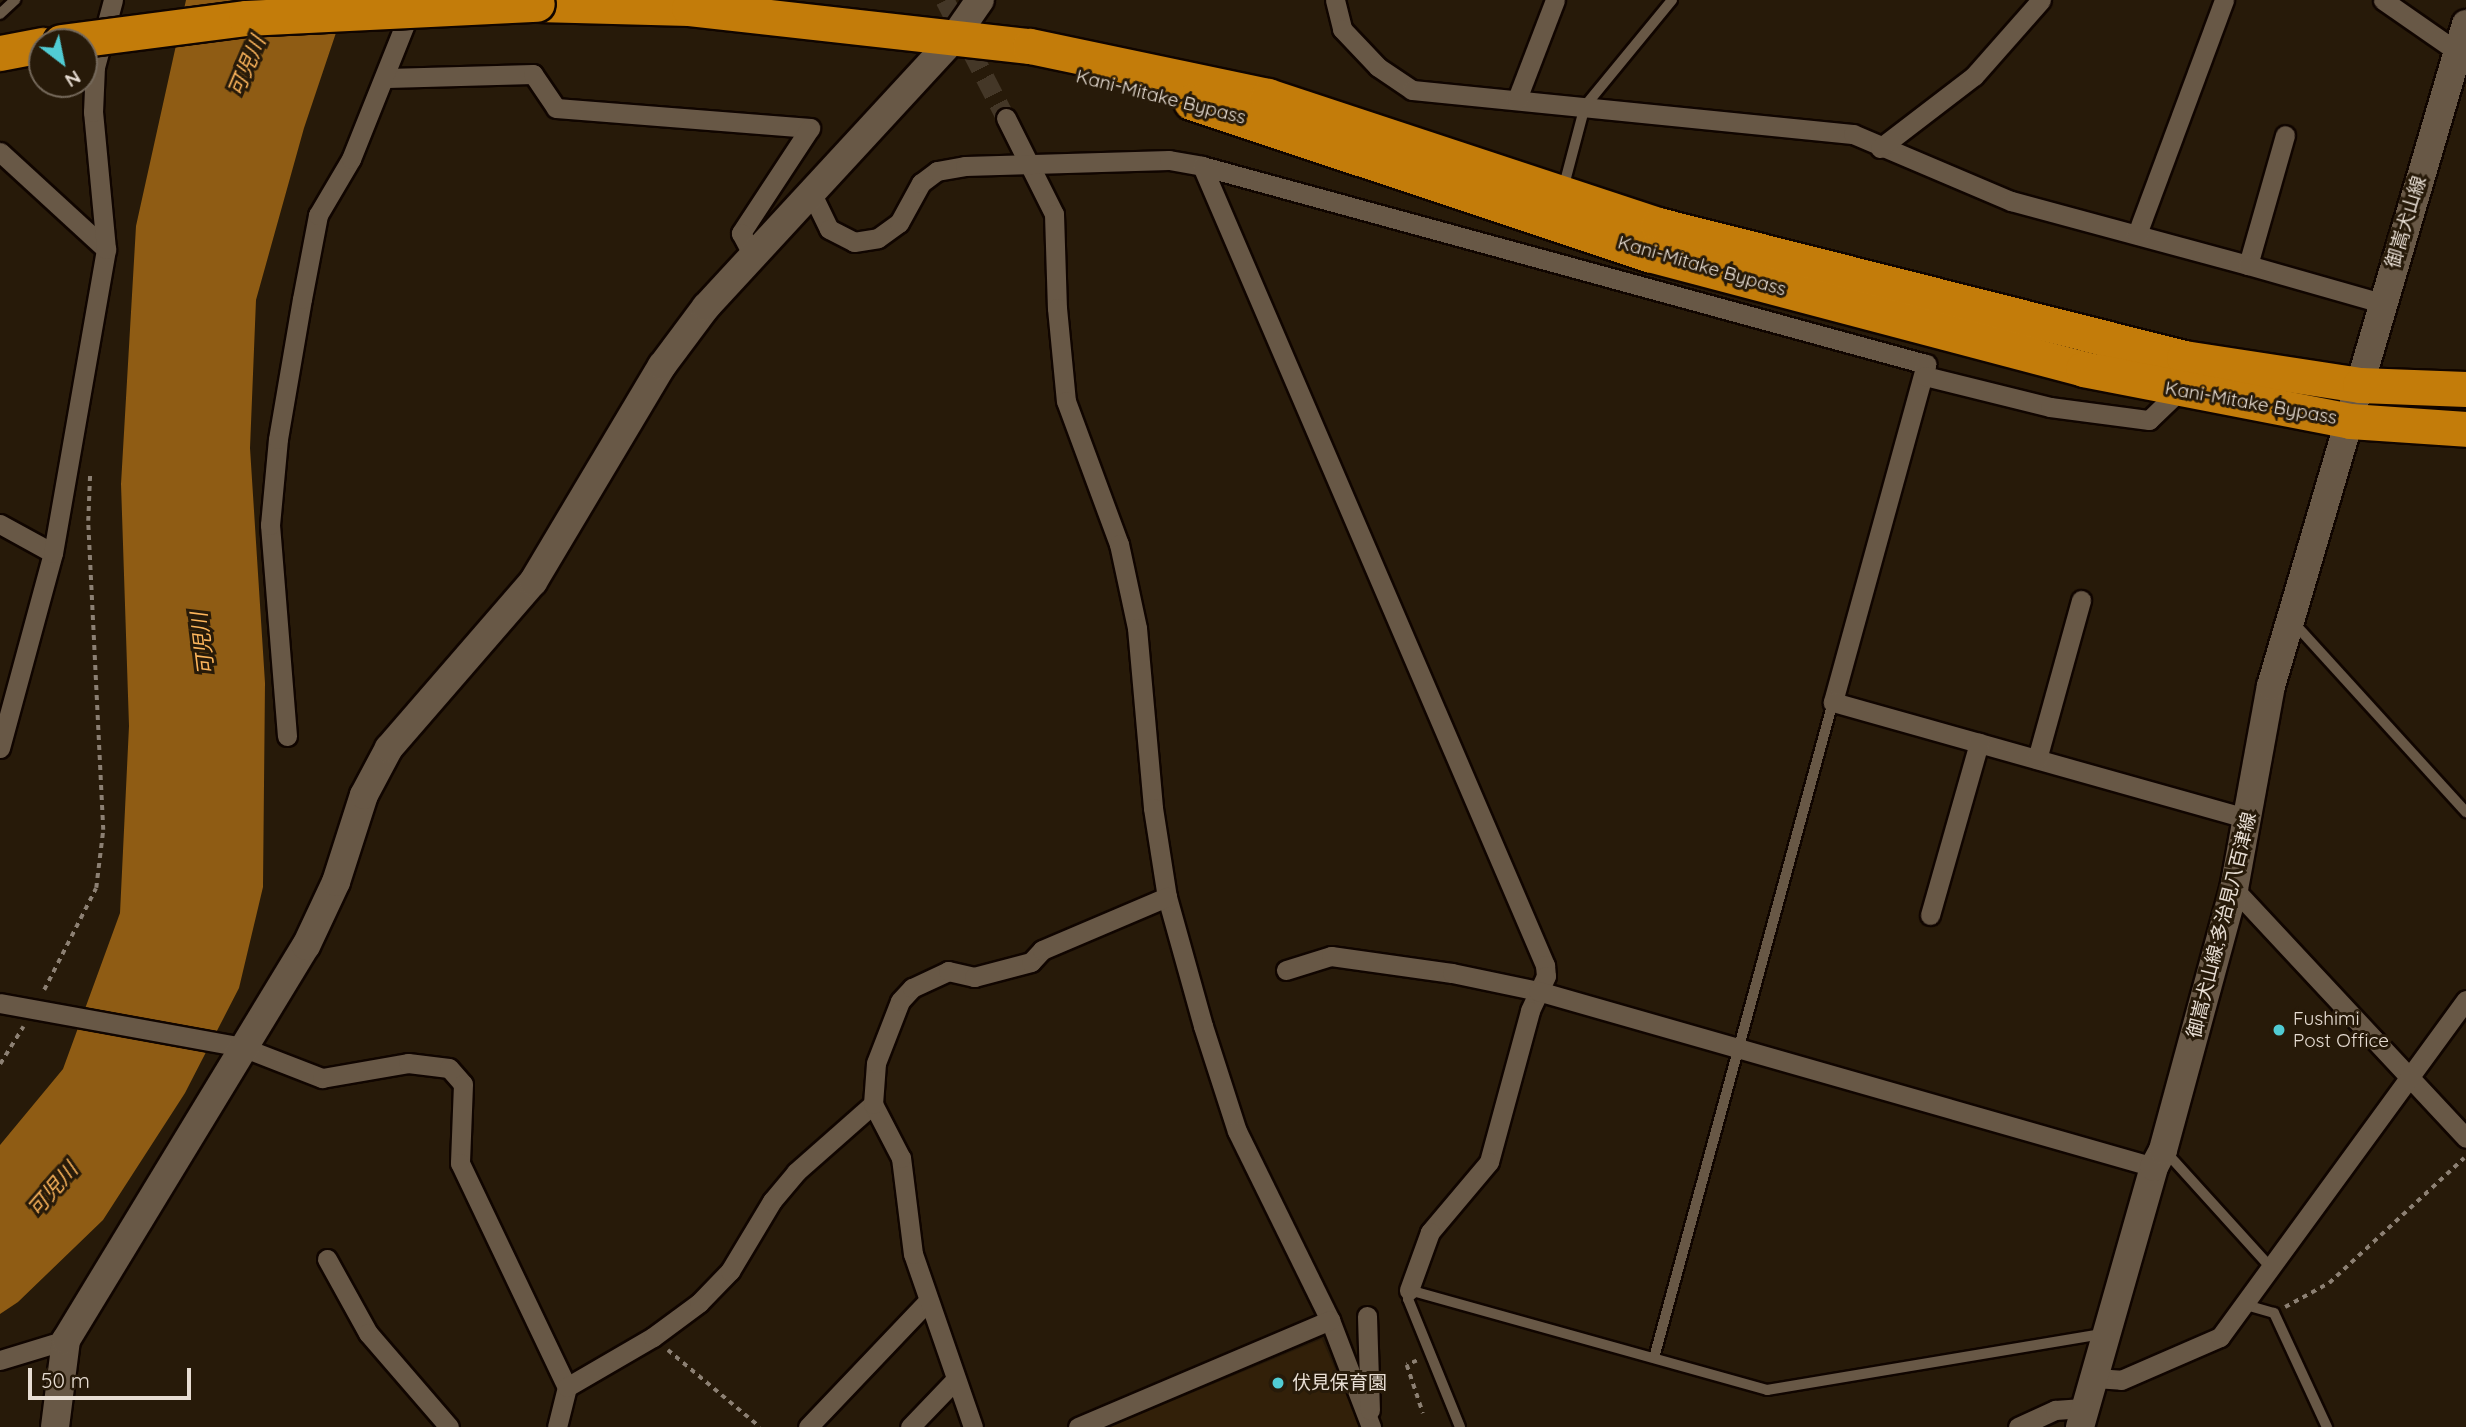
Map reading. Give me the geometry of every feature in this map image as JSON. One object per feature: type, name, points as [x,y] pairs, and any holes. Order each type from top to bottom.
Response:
[{"type":"highway","name":"Kani-Mitake Bypass","points":[[98,37],[246,18],[537,4],[689,8],[1030,46],[1268,96],[1658,225],[2184,358],[2360,385],[2466,389]]},
{"type":"highway","name":"Kani-Mitake Bypass","points":[[953,39],[1026,65],[1222,109],[1649,254],[2179,391],[2350,421],[2466,429]]},
{"type":"highway","points":[[0,52],[28,47]]},
{"type":"street","points":[[0,748],[53,553],[106,249],[93,112],[95,67],[113,0]]},
{"type":"street","points":[[287,736],[270,526],[278,439],[318,215],[351,159],[387,78],[415,0]]},
{"type":"street","points":[[55,1427],[66,1340],[242,1047],[306,946],[336,882],[363,795],[389,748],[533,582],[662,366],[752,254],[953,39],[980,0]]},
{"type":"street","points":[[1335,0],[1342,29],[1378,67],[1412,90],[1853,134],[1880,148],[2011,201],[2381,303]]},
{"type":"street","points":[[1517,99],[1555,0]]},
{"type":"street","points":[[1880,148],[1974,76],[2041,0]]},
{"type":"street","points":[[2137,234],[2224,0]]},
{"type":"street","points":[[2383,0],[2464,44]]},
{"type":"street","name":"御嵩犬山線","points":[[2350,421],[2381,303],[2464,44]]},
{"type":"street","points":[[387,78],[533,74],[556,108],[810,128],[741,233],[752,254]]},
{"type":"street","points":[[1006,118],[1054,214],[1059,253],[1056,308],[1066,401],[1119,544],[1137,628],[1153,808],[1167,897],[1237,1131],[1330,1320],[1371,1426]]},
{"type":"street","points":[[2248,265],[2285,135]]},
{"type":"street","points":[[0,152],[106,249]]},
{"type":"street","points":[[811,192],[829,229],[854,242],[878,238],[899,223],[921,183],[937,171],[1030,163],[1168,160],[1202,166],[1926,364],[1925,376],[1833,702],[2250,819]]},
{"type":"street","points":[[1202,166],[1545,964],[1546,976],[1538,991],[1489,1162],[1430,1232],[1409,1290]]},
{"type":"street","points":[[1925,376],[2050,407],[2148,420],[2179,391]]},
{"type":"street","name":"御嵩犬山線;多治見八百津線","points":[[2083,1417],[2234,889],[2250,819],[2271,686],[2350,421]]},
{"type":"street","points":[[0,524],[53,553]]},
{"type":"street","points":[[2037,759],[2081,600]]},
{"type":"street","points":[[1930,915],[1979,743]]},
{"type":"street","points":[[2234,889],[2466,1138]]},
{"type":"street","points":[[973,1427],[913,1254],[901,1158],[873,1104],[876,1063],[900,1001],[912,988],[948,971],[974,977],[1031,962],[1042,950],[1167,897]]},
{"type":"street","points":[[1286,970],[1331,956],[1452,973],[1538,991],[1741,1051],[2159,1158]]},
{"type":"street","points":[[2095,1378],[2121,1380],[2210,1344],[2246,1305],[2466,1000]]},
{"type":"street","points":[[0,1003],[35,1007],[242,1047],[322,1078],[408,1063],[449,1068],[463,1084],[460,1163],[567,1387],[557,1427]]},
{"type":"street","points":[[567,1387],[653,1337],[699,1303],[730,1272],[772,1201],[796,1172],[873,1104]]},
{"type":"street","points":[[327,1258],[368,1333],[449,1427]]},
{"type":"street","points":[[808,1427],[929,1300]]},
{"type":"street","points":[[1367,1316],[1371,1426]]},
{"type":"street","points":[[1078,1427],[1330,1320]]},
{"type":"street","points":[[0,1360],[66,1340]]},
{"type":"street","points":[[910,1427],[956,1379]]},
{"type":"street","points":[[2018,1427],[2055,1410],[2083,1417]]},
{"type":"lane","points":[[0,15],[15,0]]},
{"type":"lane","points":[[1561,193],[1585,106],[1672,0]]},
{"type":"lane","points":[[2291,620],[2466,813]]},
{"type":"lane","points":[[1654,1358],[1741,1051],[1741,1038],[1833,702]]},
{"type":"lane","points":[[2159,1158],[2271,1269]]},
{"type":"lane","points":[[1460,1427],[1408,1299],[1409,1290],[1767,1390],[2107,1334]]},
{"type":"lane","points":[[2246,1305],[2274,1313],[2327,1427]]},
{"type":"path","points":[[0,1064],[35,1007],[96,888],[103,830],[88,521],[90,470]]},
{"type":"path","points":[[2274,1313],[2329,1283],[2466,1157]]},
{"type":"path","points":[[653,1337],[760,1427]]},
{"type":"path","points":[[1423,1413],[1407,1365],[1432,1355]]},
{"type":"shaded area","name":"伏見保育園","points":[[1322,1339],[1360,1427],[1109,1427]]},
{"type":"water","name":"可児川","points":[[186,0],[347,0],[304,128],[256,300],[250,448],[265,683],[263,887],[239,988],[185,1093],[103,1220],[18,1302],[0,1314],[0,1145],[63,1069],[120,913],[129,726],[121,484],[136,226]]},
{"type":"tunnel","points":[[945,0],[1006,118]]},
{"type":"place","name":"Fushimi Post Office","points":[[2279,1030]]},
{"type":"place","name":"伏見保育園","points":[[1278,1383]]}]
